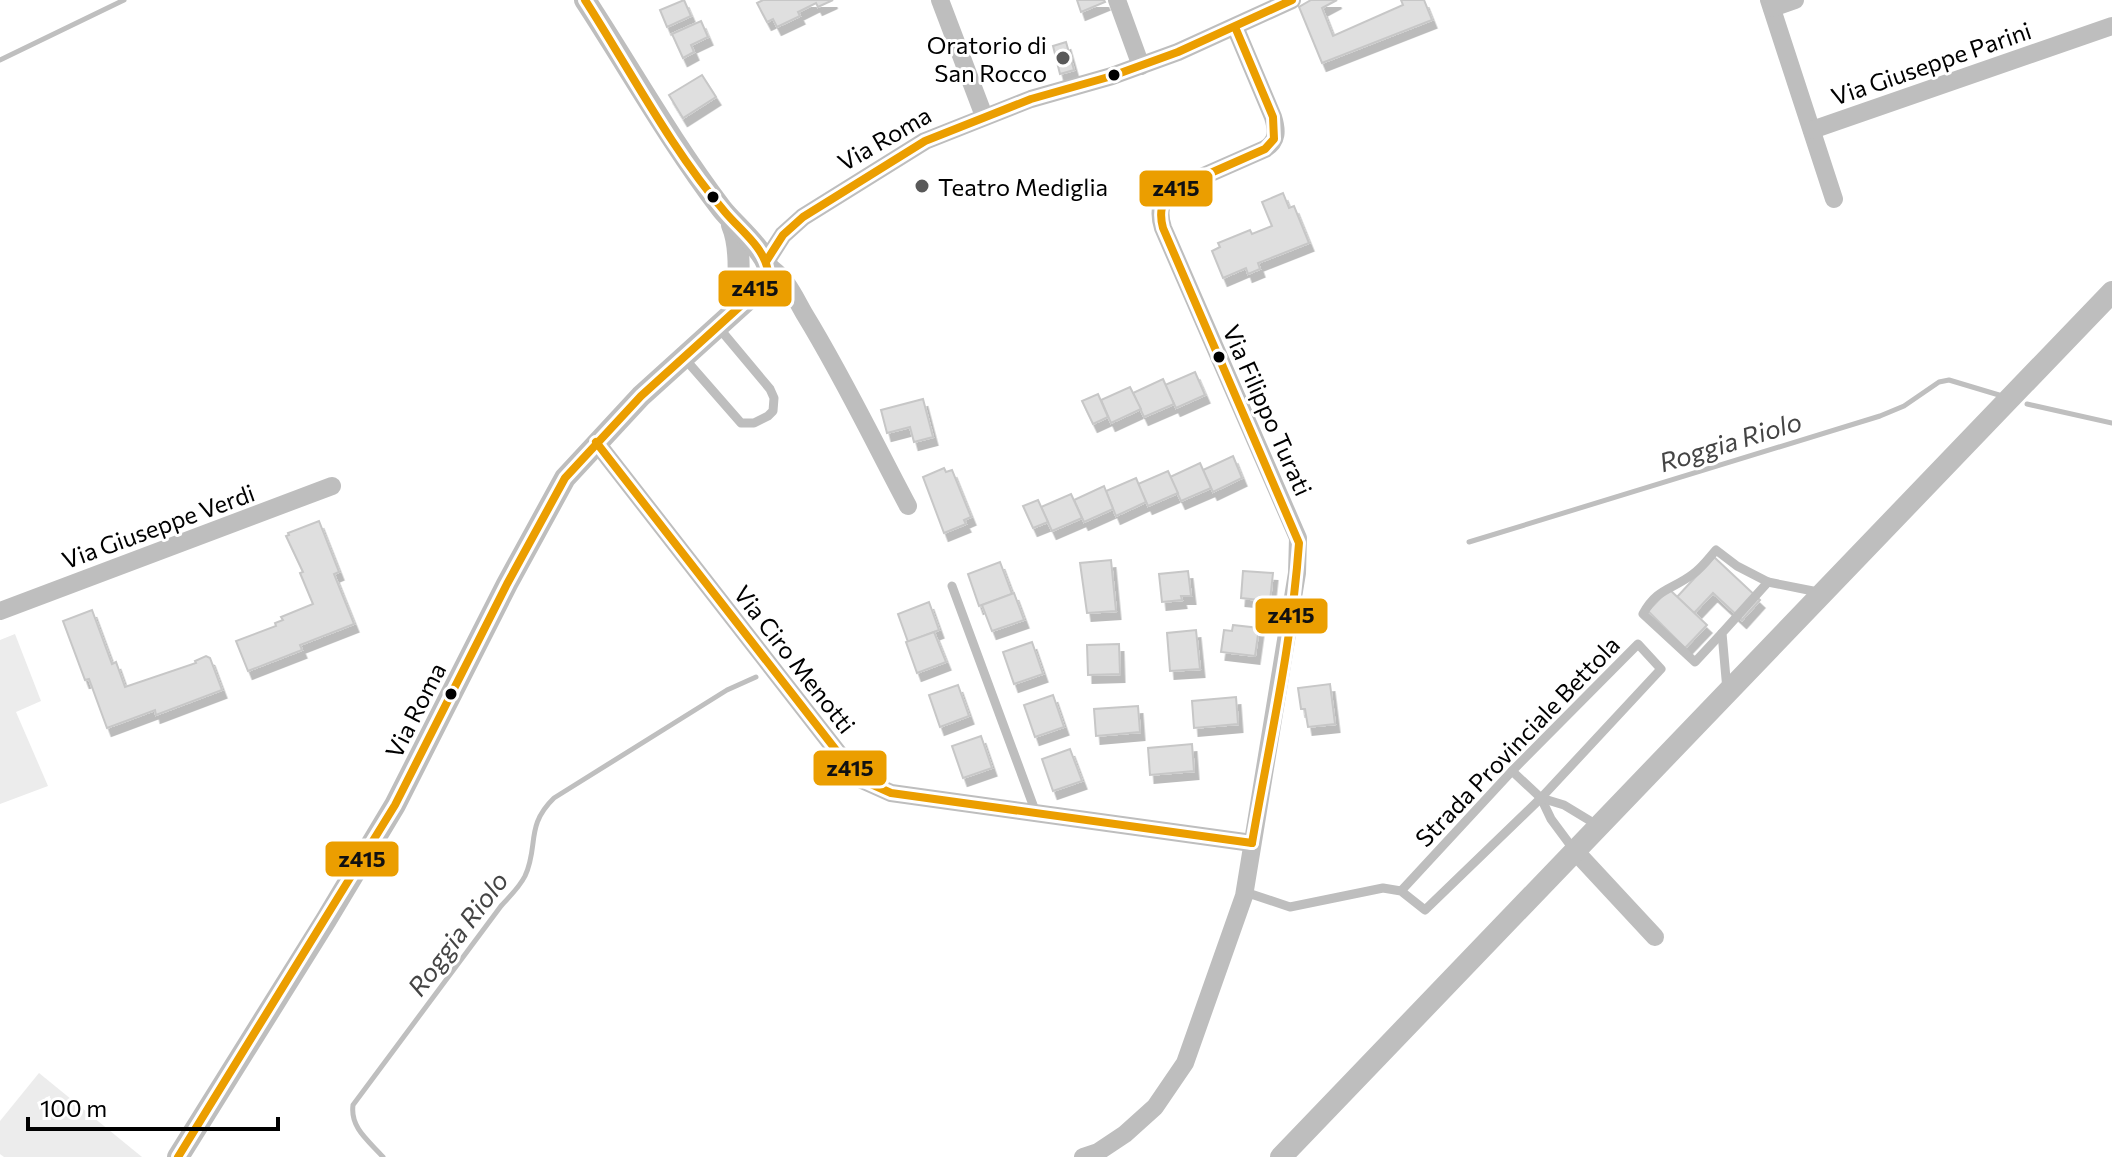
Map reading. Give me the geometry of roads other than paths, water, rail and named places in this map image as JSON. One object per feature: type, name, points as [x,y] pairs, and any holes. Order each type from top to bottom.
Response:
[{"type":"street","points":[[585,0],[692,167],[730,220],[766,264],[785,281],[819,338],[908,506]]},
{"type":"street","points":[[940,0],[984,116]]},
{"type":"street","points":[[1117,0],[1141,66]]},
{"type":"street","name":"Via Roma","points":[[178,1157],[395,805],[565,478],[641,396],[750,297],[783,235],[823,203],[925,141],[1039,96],[1141,66],[1292,0]]},
{"type":"street","points":[[1795,0],[1771,4],[1834,199]]},
{"type":"street","name":"Via Giuseppe Parini","points":[[1812,130],[2112,26]]},
{"type":"street","name":"Via Filippo Turati","points":[[1083,1157],[1098,1152],[1125,1134],[1155,1107],[1185,1063],[1245,892],[1288,636],[1299,543],[1163,228],[1159,212],[1162,202],[1172,190],[1265,149],[1275,140],[1274,122],[1235,27]]},
{"type":"street","points":[[724,321],[737,292],[738,243],[730,220]]},
{"type":"street","points":[[737,266],[748,251],[756,251],[766,264]]},
{"type":"street","points":[[1281,1157],[2112,292]]},
{"type":"street","name":"Via Ciro Menotti","points":[[596,442],[862,780],[891,793],[1252,843]]},
{"type":"street","name":"Via Giuseppe Verdi","points":[[0,611],[332,486]]},
{"type":"street","points":[[1576,852],[1655,937]]},
{"type":"lane","points":[[685,359],[741,423],[754,423],[773,411],[775,405],[770,389],[724,321]]},
{"type":"lane","points":[[1768,582],[1695,662],[1643,614],[1651,600],[1670,585],[1694,574],[1716,550],[1737,566],[1768,582],[1823,593]]},
{"type":"lane","points":[[952,586],[1036,813]]},
{"type":"lane","points":[[1722,633],[1728,693]]},
{"type":"lane","name":"Strada Provinciale Bettola","points":[[1638,644],[1661,669],[1541,798],[1425,910],[1401,891],[1512,771],[1638,644]]},
{"type":"lane","points":[[1512,771],[1541,798],[1551,819],[1576,852]]},
{"type":"lane","points":[[1541,798],[1564,805],[1600,827]]},
{"type":"lane","points":[[1245,892],[1290,907],[1383,888],[1401,891]]},
{"type":"waterway","points":[[0,60],[124,0]]},
{"type":"waterway","name":"Roggia Riolo","points":[[1469,542],[1880,416],[1904,406],[1939,382],[1949,380],[1999,395]]},
{"type":"waterway","name":"Roggia Riolo","points":[[2027,404],[2112,423]]},
{"type":"waterway","name":"Roggia Riolo","points":[[383,1157],[357,1127],[353,1105],[523,880],[536,827],[545,808],[554,798],[727,690],[756,677]]},
{"type":"place","name":"Oratorio di San Rocco","points":[[1063,58]]},
{"type":"place","name":"Teatro Mediglia","points":[[922,186]]}]
